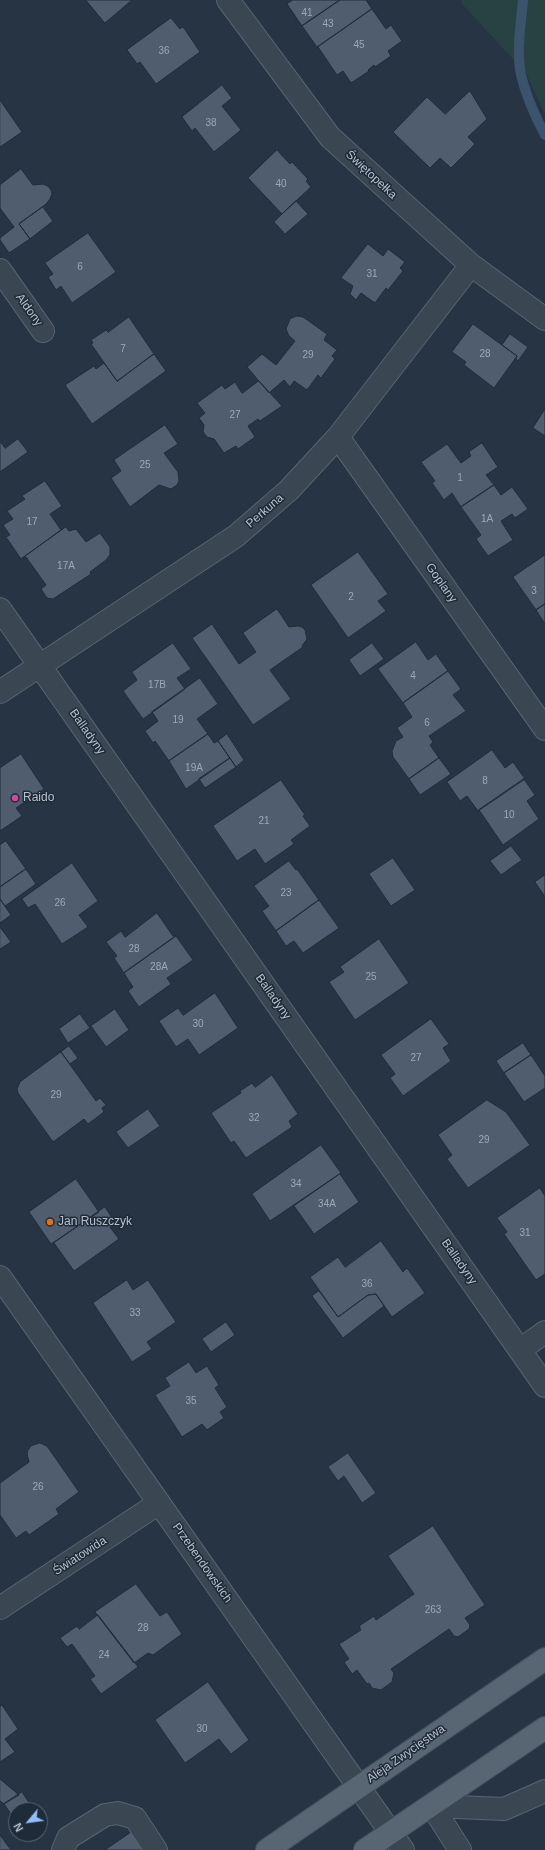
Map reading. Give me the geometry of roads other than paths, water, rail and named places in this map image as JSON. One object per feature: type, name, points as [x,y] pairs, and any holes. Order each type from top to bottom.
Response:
[{"type":"main road","name":"Aleja Zwycięstwa","points":[[267,1850],[545,1659]]},
{"type":"main road","points":[[365,1850],[397,1842],[432,1806],[545,1728]]},
{"type":"street","name":"Świętopełka","points":[[228,0],[330,137],[471,265],[545,319]]},
{"type":"street","name":"Perkuna","points":[[0,692],[236,536],[289,490],[338,437],[471,265]]},
{"type":"street","name":"Aldony","points":[[0,270],[43,331]]},
{"type":"street","name":"Goplany","points":[[338,437],[545,729]]},
{"type":"street","name":"Balladyny","points":[[0,609],[545,1386]]},
{"type":"street","name":"Przebendowskich","points":[[0,1277],[397,1842]]},
{"type":"street","points":[[520,1350],[545,1332]]},
{"type":"street","name":"Światowida","points":[[0,1608],[159,1503]]},
{"type":"street","points":[[432,1806],[504,1809],[545,1791]]},
{"type":"street","points":[[432,1806],[460,1850]]},
{"type":"street","points":[[62,1850],[68,1838],[105,1815],[118,1813],[135,1818],[156,1850]]},
{"type":"waterway","points":[[523,0],[519,47],[521,75],[525,91],[545,135]]},
{"type":"place","name":"Raido","points":[[15,798]]},
{"type":"place","name":"Jan Ruszczyk","points":[[50,1222]]}]
